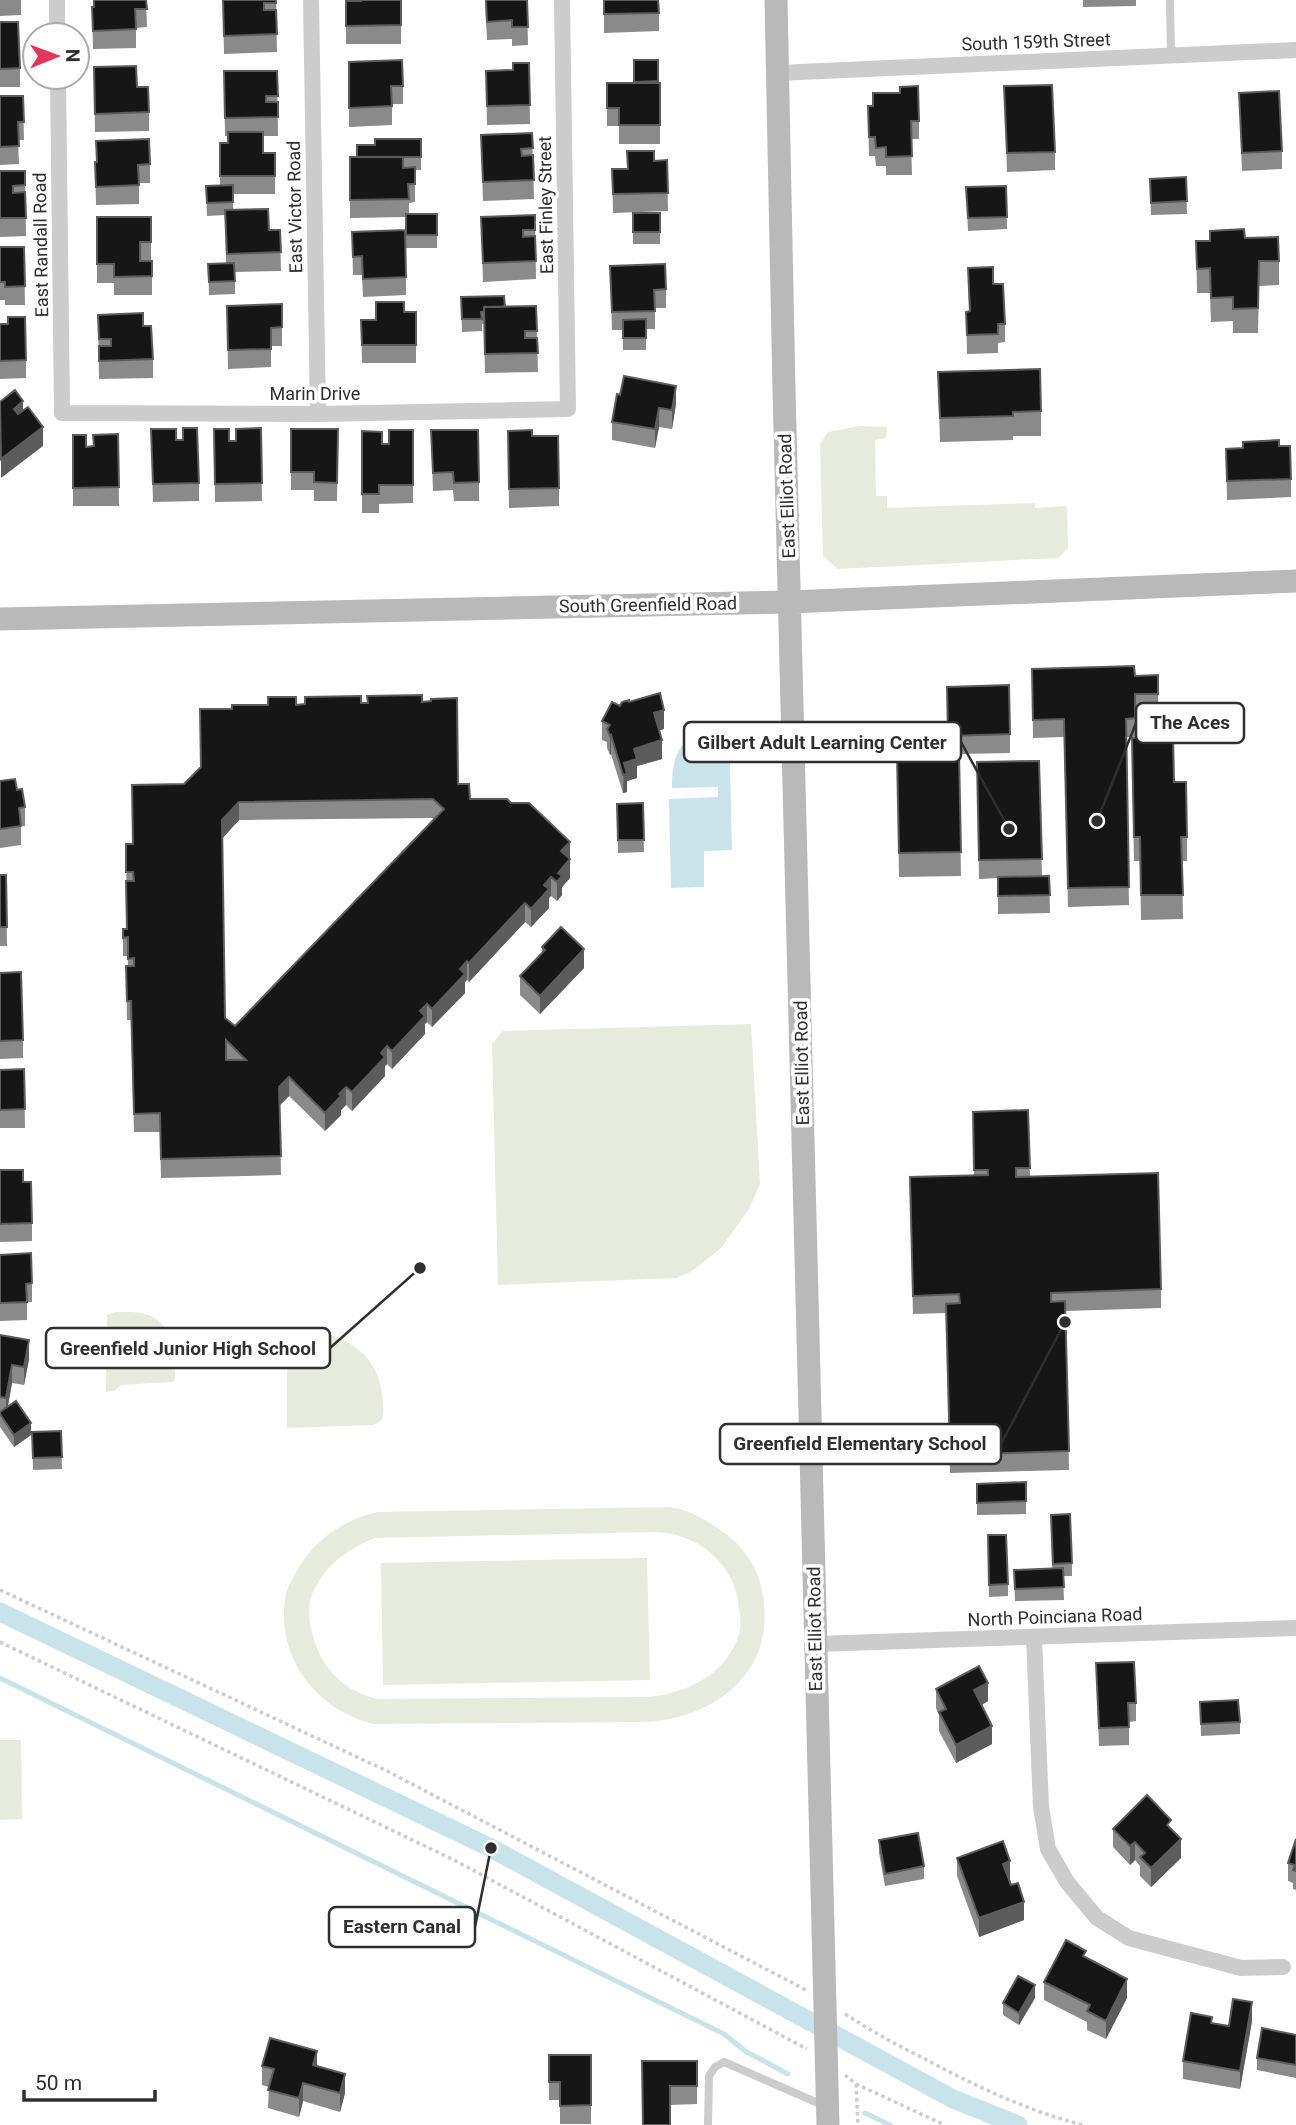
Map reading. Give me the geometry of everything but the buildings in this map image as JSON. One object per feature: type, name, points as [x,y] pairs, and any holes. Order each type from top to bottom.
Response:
[{"type":"main road","name":"East Elliot Road","points":[[776,0],[828,2116]]},
{"type":"main road","name":"South Greenfield Road","points":[[0,619],[790,602],[1296,581]]},
{"type":"street","points":[[57,0],[57,21]]},
{"type":"street","name":"East Victor Road","points":[[311,0],[318,414]]},
{"type":"street","name":"East Finley Street","points":[[562,0],[568,409]]},
{"type":"street","name":"South 159th Street","points":[[778,73],[1296,50]]},
{"type":"street","name":"East Randall Road","points":[[58,91],[62,413]]},
{"type":"street","name":"Marin Drive","points":[[62,413],[318,414],[568,409]]},
{"type":"street","name":"North Poinciana Road","points":[[816,1644],[1296,1628]]},
{"type":"street","points":[[1034,1637],[1041,1807],[1048,1849],[1067,1882],[1097,1918],[1129,1938],[1241,1968],[1283,1967]]},
{"type":"lane","points":[[1170,0],[1171,56]]},
{"type":"lane","points":[[708,2125],[709,2076],[715,2067],[724,2062],[828,2116]]},
{"type":"path","points":[[0,1590],[387,1771],[782,1979],[868,2029],[974,2085],[1083,2125]]},
{"type":"path","points":[[0,1642],[452,1859],[826,2054],[856,2084],[945,2125]]},
{"type":"path","points":[[856,2084],[858,2125]]},
{"type":"shaded area","points":[[860,426],[887,427],[886,438],[875,440],[876,496],[887,496],[887,508],[1035,503],[1035,508],[1067,506],[1068,548],[1058,558],[838,569],[823,556],[820,444],[828,432]]},
{"type":"shaded area","points":[[751,1024],[760,1184],[749,1209],[721,1248],[692,1271],[677,1278],[498,1285],[492,1044],[503,1031]]},
{"type":"shaded area","points":[[115,1312],[144,1314],[164,1326],[174,1350],[173,1382],[121,1385],[114,1391],[106,1392],[107,1315]]},
{"type":"shaded area","points":[[325,1333],[359,1350],[373,1367],[381,1389],[383,1407],[379,1422],[373,1425],[287,1428],[287,1346],[299,1334]]},
{"type":"shaded area","points":[[669,1507],[687,1511],[724,1532],[749,1558],[759,1579],[764,1603],[764,1629],[758,1651],[748,1671],[733,1688],[715,1702],[671,1719],[646,1722],[374,1724],[353,1717],[335,1707],[305,1679],[288,1642],[284,1622],[285,1597],[299,1567],[317,1545],[351,1521],[378,1512]],"holes":[[[670,1533],[699,1544],[722,1564],[736,1591],[740,1621],[739,1634],[725,1661],[702,1680],[674,1692],[645,1697],[378,1699],[342,1683],[326,1664],[314,1641],[309,1607],[315,1589],[327,1569],[344,1554],[375,1538]]]},
{"type":"shaded area","points":[[647,1558],[650,1680],[383,1685],[381,1563]]},
{"type":"shaded area","points":[[0,1740],[21,1740],[22,1819],[0,1820]]},
{"type":"water","points":[[729,728],[732,850],[704,851],[704,887],[671,888],[669,799],[718,797],[718,787],[672,788],[675,761],[685,743],[693,737],[715,729]]},
{"type":"waterway","points":[[0,1612],[491,1848],[953,2099],[1018,2125]]},
{"type":"waterway","points":[[0,1678],[724,2034],[745,2051],[788,2074]]},
{"type":"waterway","points":[[865,2113],[890,2125]]},
{"type":"place","name":"The Aces","points":[[1097,821]]},
{"type":"place","name":"Gilbert Adult Learning Center","points":[[1009,829]]},
{"type":"place","name":"Greenfield Junior High School","points":[[420,1268]]},
{"type":"place","name":"Greenfield Elementary School","points":[[1065,1322]]},
{"type":"place","name":"Eastern Canal","points":[[491,1848]]}]
